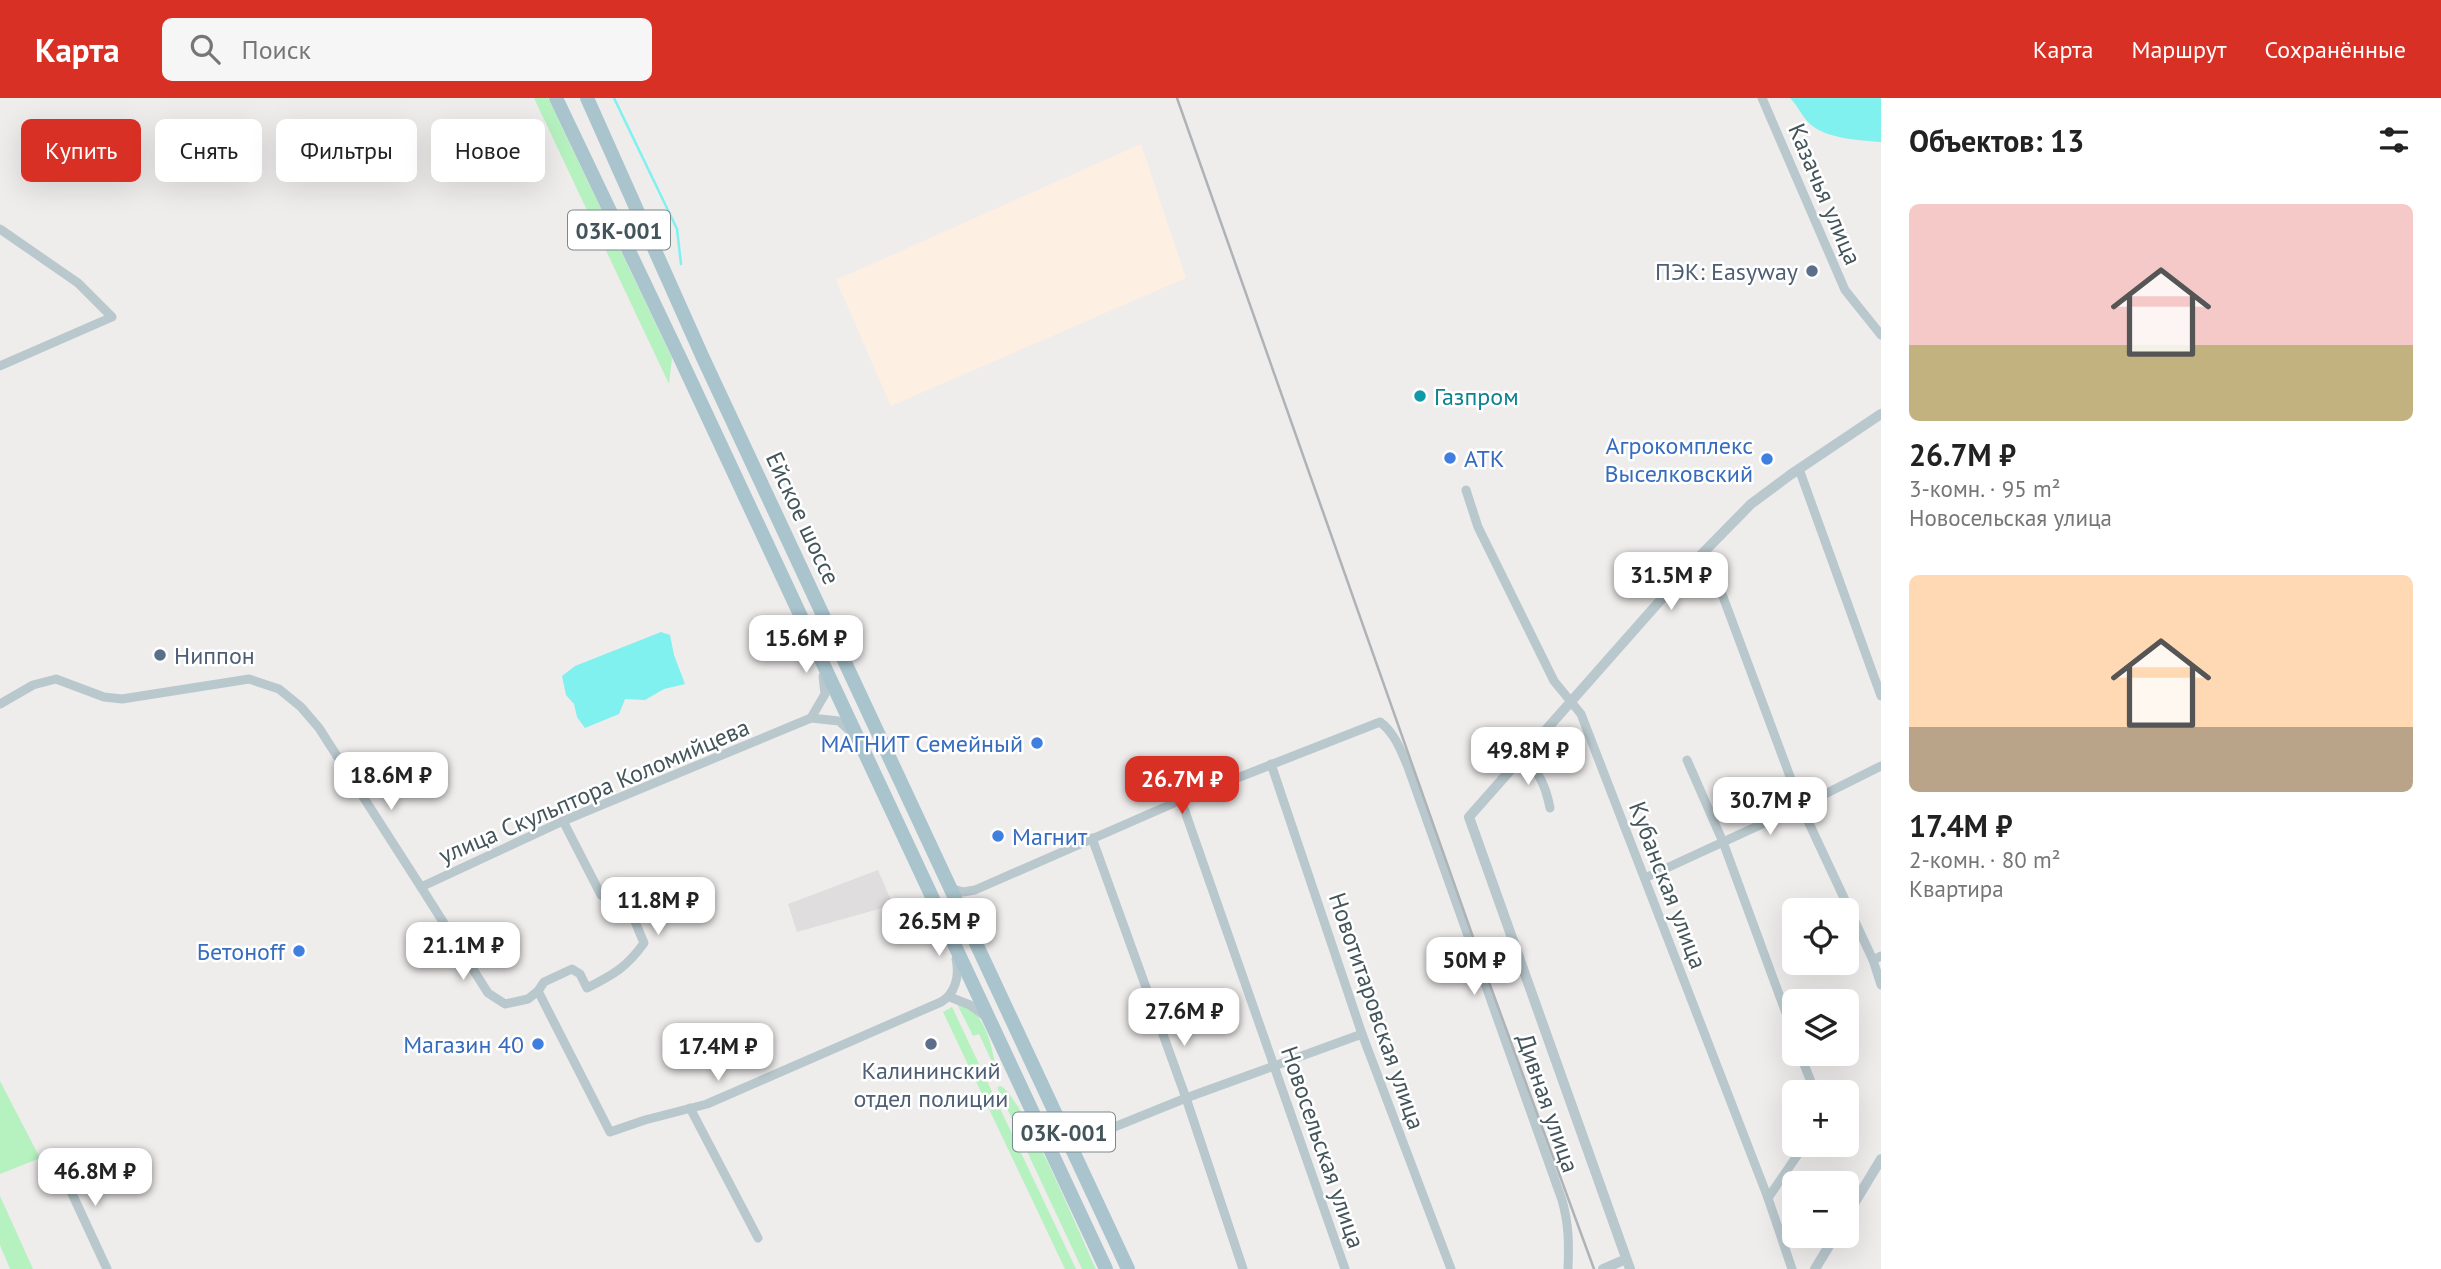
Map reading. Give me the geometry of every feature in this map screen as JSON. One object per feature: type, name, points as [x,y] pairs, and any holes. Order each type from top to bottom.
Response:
[{"type":"main road","name":"Ейское шоссе","points":[[556,98],[1105,1269]]},
{"type":"main road","name":"Ейское шоссе","points":[[587,98],[703,358],[1128,1269]]},
{"type":"street","name":"Казачья улица","points":[[1762,98],[1845,290],[1881,335]]},
{"type":"street","points":[[0,229],[78,283],[112,317],[0,366]]},
{"type":"street","points":[[1603,1269],[1628,1264],[1469,817],[1696,560],[1751,505],[1881,414]]},
{"type":"street","points":[[1799,469],[1881,696]]},
{"type":"street","name":"Кубанская улица","points":[[1466,490],[1478,527],[1554,681],[1581,714],[1646,877],[1768,1198],[1792,1269]]},
{"type":"street","points":[[1696,560],[1716,578],[1801,806],[1877,958],[1881,985]]},
{"type":"street","points":[[815,647],[812,652],[826,686],[825,694],[811,718],[839,721],[858,740]]},
{"type":"street","name":"улица Скульптора Коломийцева","points":[[0,704],[33,685],[57,679],[104,697],[122,699],[249,679],[279,689],[301,707],[319,728],[421,887],[564,821],[811,718]]},
{"type":"street","name":"Дивная улица","points":[[1271,764],[1380,722],[1397,742],[1562,1200],[1569,1231],[1568,1269]]},
{"type":"street","points":[[1523,757],[1534,766],[1546,790],[1550,808]]},
{"type":"street","points":[[1687,760],[1723,842],[1782,1002]]},
{"type":"street","points":[[950,888],[963,892],[975,890],[1181,800],[1271,764]]},
{"type":"street","name":"Новотитаровская улица","points":[[1271,764],[1362,1034],[1451,1269]]},
{"type":"street","points":[[1646,877],[1881,766]]},
{"type":"street","name":"Новосельская улица","points":[[1181,800],[1345,1269]]},
{"type":"street","points":[[421,887],[488,993],[505,1004],[528,999],[544,982],[572,969],[580,974],[587,988],[617,974],[644,943],[631,912],[601,895],[564,821]]},
{"type":"street","points":[[1092,838],[1186,1098],[1243,1269]]},
{"type":"street","points":[[963,916],[966,902],[975,890]]},
{"type":"street","points":[[538,991],[610,1132],[707,1104],[950,997],[957,979],[957,962],[944,933],[944,923]]},
{"type":"street","points":[[950,997],[970,1005],[989,1019]]},
{"type":"street","points":[[1092,1136],[1186,1098],[1362,1034]]},
{"type":"street","points":[[690,1108],[758,1238]]},
{"type":"street","points":[[1768,1198],[1796,1157]]},
{"type":"street","points":[[56,1159],[107,1269]]},
{"type":"street","points":[[1859,1195],[1881,1159]]},
{"type":"street","points":[[1815,1269],[1828,1248]]},
{"type":"shaded area","points":[[1141,144],[1186,278],[891,406],[836,280]]},
{"type":"shaded area","points":[[878,870],[893,905],[797,932],[788,904]]},
{"type":"green space","points":[[534,98],[548,98],[672,358],[669,384],[545,119]]},
{"type":"green space","points":[[957,1004],[974,1012],[980,1019],[995,1063],[993,1064],[979,1034],[973,1036]]},
{"type":"green space","points":[[952,1007],[1076,1269],[1065,1269],[943,1012]]},
{"type":"green space","points":[[0,1081],[40,1158],[0,1174]]},
{"type":"green space","points":[[1001,1086],[1024,1116],[1096,1269],[1082,1269],[997,1087]]},
{"type":"green space","points":[[0,1196],[33,1269],[10,1269],[0,1245]]},
{"type":"water","points":[[1790,98],[1881,98],[1881,142],[1841,138],[1822,132],[1807,121]]},
{"type":"water","points":[[661,632],[670,635],[685,684],[664,689],[645,700],[625,699],[619,714],[585,728],[577,717],[574,704],[566,695],[562,676],[575,666]]},
{"type":"waterway","points":[[614,98],[677,229],[681,264]]},
{"type":"railway","points":[[1177,98],[1486,974],[1594,1269]]},
{"type":"place","name":"ПЭК: Easyway","points":[[1812,271]]},
{"type":"place","name":"Газпром","points":[[1420,396]]},
{"type":"place","name":"АТК","points":[[1450,458]]},
{"type":"place","name":"Агрокомплекс Выселковский","points":[[1767,459]]},
{"type":"place","name":"Ниппон","points":[[160,655]]},
{"type":"place","name":"МАГНИТ Семейный","points":[[1037,743]]},
{"type":"place","name":"Магнит","points":[[998,836]]},
{"type":"place","name":"Бетонoff","points":[[299,951]]},
{"type":"place","name":"Магазин 40","points":[[538,1044]]},
{"type":"place","name":"Калининский отдел полиции","points":[[931,1044]]}]
